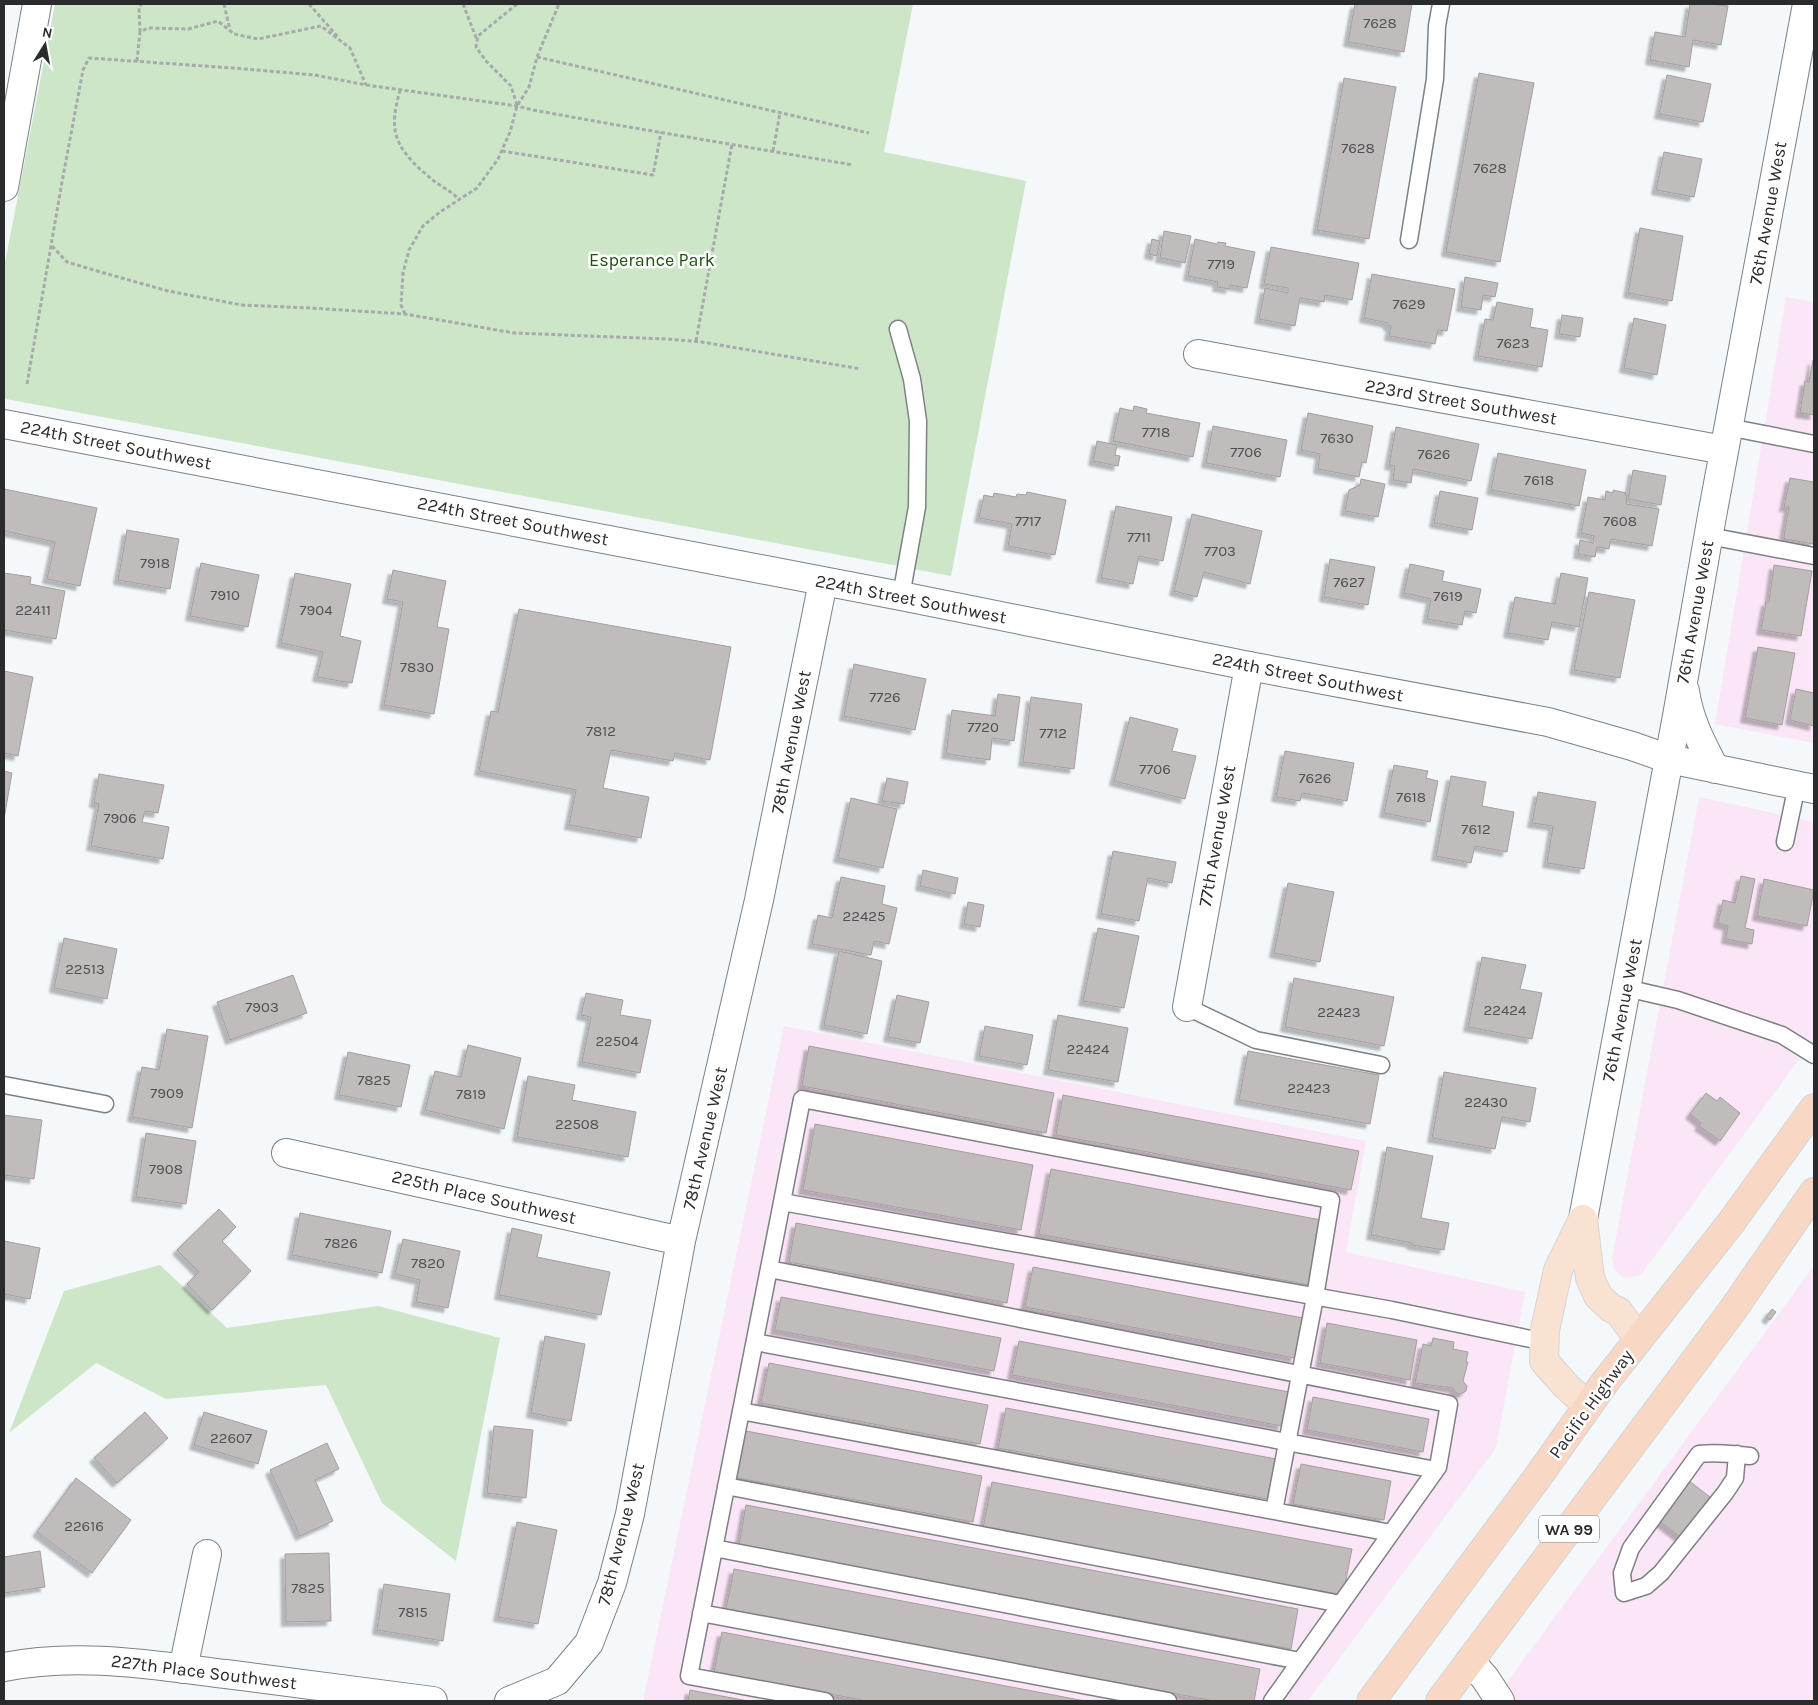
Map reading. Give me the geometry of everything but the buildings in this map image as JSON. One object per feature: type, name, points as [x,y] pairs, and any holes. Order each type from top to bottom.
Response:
[{"type":"highway","name":"Pacific Highway","points":[[1371,1701],[1588,1406],[1730,1224],[1814,1108]]},
{"type":"highway","name":"WA 99","points":[[1440,1701],[1732,1311],[1788,1233],[1814,1192]]},
{"type":"main road","points":[[1583,1219],[1590,1278],[1598,1296],[1611,1308],[1618,1311],[1639,1340]]},
{"type":"main road","points":[[1583,1219],[1558,1270],[1546,1330],[1544,1361],[1566,1386],[1588,1406]]},
{"type":"street","points":[[4,187],[37,4]]},
{"type":"street","name":"76th Avenue West","points":[[1583,1219],[1807,4]]},
{"type":"street","name":"223rd Street Southwest","points":[[1198,354],[1726,439]]},
{"type":"street","name":"224th Street Southwest","points":[[4,424],[314,482],[1249,666],[1548,722],[1632,746],[1669,759],[1806,787]]},
{"type":"street","name":"78th Avenue West","points":[[509,1701],[557,1681],[589,1643],[612,1583],[630,1514],[681,1241],[759,900],[823,582]]},
{"type":"street","name":"77th Avenue West","points":[[1187,1007],[1249,666]]},
{"type":"street","points":[[1684,678],[1687,703],[1696,731],[1715,769]]},
{"type":"street","name":"225th Place Southwest","points":[[286,1153],[681,1241]]},
{"type":"street","points":[[183,1669],[207,1554]]},
{"type":"street","name":"227th Place Southwest","points":[[4,1667],[28,1662],[98,1660],[433,1701]]},
{"type":"street","points":[[1470,1661],[1485,1678],[1500,1701]]},
{"type":"lane","points":[[1408,240],[1435,79],[1437,26],[1441,4]]},
{"type":"lane","points":[[898,330],[912,379],[918,421],[916,507],[901,596]]},
{"type":"lane","points":[[1726,439],[1814,444]]},
{"type":"lane","points":[[1708,536],[1814,556]]},
{"type":"lane","points":[[1784,842],[1806,787]]},
{"type":"lane","points":[[1626,988],[1678,1000],[1782,1036],[1814,1055]]},
{"type":"lane","points":[[1187,1007],[1256,1040],[1381,1065]]},
{"type":"lane","points":[[4,1086],[105,1104]]},
{"type":"lane","points":[[825,1701],[689,1676],[802,1099],[1331,1200],[1301,1375],[1274,1511]]},
{"type":"lane","points":[[782,1202],[1412,1314],[1545,1342]]},
{"type":"lane","points":[[769,1269],[1449,1404],[1438,1467],[1272,1701]]},
{"type":"lane","points":[[755,1342],[1436,1470]]},
{"type":"lane","points":[[741,1411],[1392,1533]]},
{"type":"lane","points":[[1715,1452],[1743,1455],[1735,1478],[1730,1486],[1661,1573],[1646,1586],[1624,1593],[1622,1573],[1631,1548],[1699,1454],[1715,1452]]},
{"type":"lane","points":[[726,1486],[1341,1604]]},
{"type":"lane","points":[[714,1548],[1300,1661]]},
{"type":"lane","points":[[701,1613],[1168,1701]]},
{"type":"path","points":[[137,61],[140,32],[139,8],[141,4]]},
{"type":"path","points":[[224,4],[230,31]]},
{"type":"path","points":[[309,4],[343,43]]},
{"type":"path","points":[[463,4],[477,40]]},
{"type":"path","points":[[517,4],[478,36],[476,47],[486,62],[511,86],[517,106]]},
{"type":"path","points":[[405,314],[401,306],[402,281],[409,250],[423,226],[440,212],[477,188],[498,159],[510,132],[517,106],[529,87],[537,57],[559,4]]},
{"type":"path","points":[[140,32],[148,28],[188,29],[218,21],[234,34],[258,39],[321,26],[350,48],[366,86]]},
{"type":"path","points":[[537,57],[869,134]]},
{"type":"path","points":[[27,384],[82,80],[89,58],[315,75],[366,86],[517,106],[853,165]]},
{"type":"path","points":[[400,90],[395,129],[400,145],[415,163],[435,181],[454,193],[459,200]]},
{"type":"path","points":[[773,151],[780,113]]},
{"type":"path","points":[[502,151],[654,175],[661,132]]},
{"type":"path","points":[[696,342],[732,144]]},
{"type":"path","points":[[51,246],[67,262],[168,291],[242,305],[405,314],[514,333],[667,339],[861,369]]},
{"type":"shaded area","points":[[1786,297],[1814,302],[1814,743],[1715,724]]},
{"type":"shaded area","points":[[1699,797],[1814,822],[1814,1039],[1643,1272],[1638,1276],[1627,1278],[1622,1277],[1614,1269],[1612,1258]]},
{"type":"shaded area","points":[[784,1026],[1366,1141],[1346,1252],[1525,1292],[1496,1448],[1308,1701],[643,1701]]},
{"type":"shaded area","points":[[1814,1266],[1814,1701],[1493,1701]]},
{"type":"green space","name":"Esperance Park","points":[[55,4],[913,4],[884,152],[1026,181],[951,576],[6,399],[4,397],[4,268]]},
{"type":"green space","points":[[160,1265],[227,1328],[378,1306],[500,1338],[456,1561],[382,1503],[326,1385],[166,1399],[96,1363],[9,1433],[64,1291]]}]
